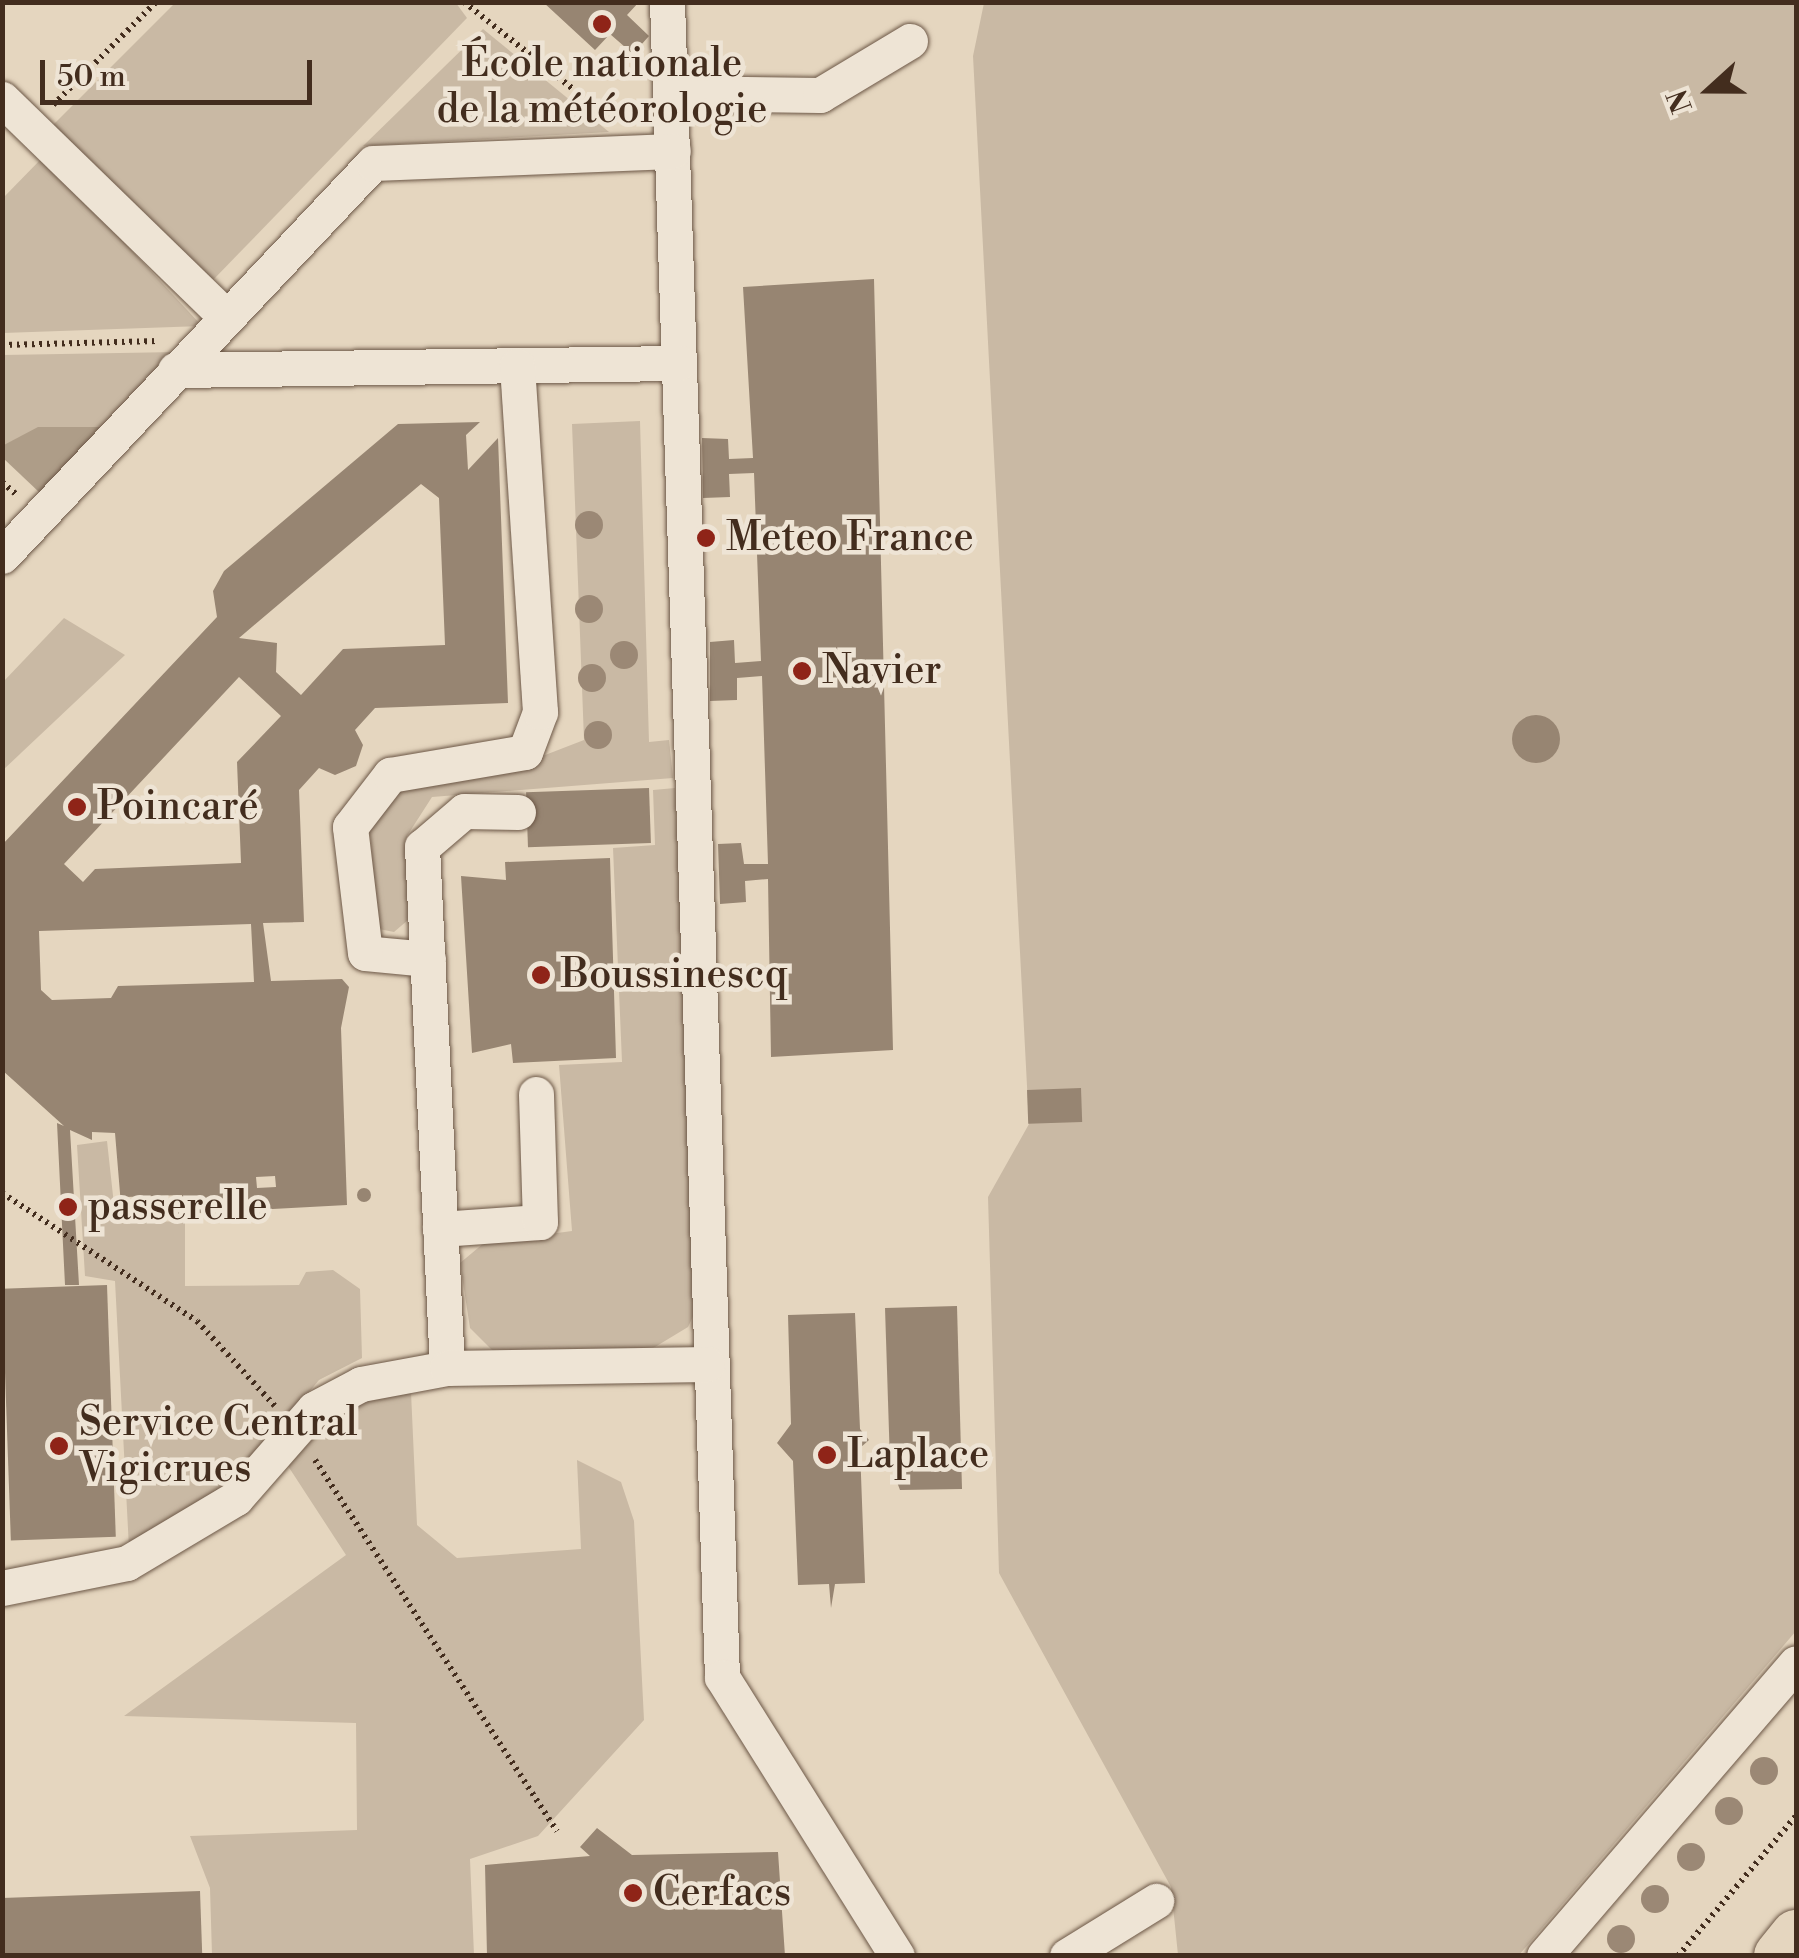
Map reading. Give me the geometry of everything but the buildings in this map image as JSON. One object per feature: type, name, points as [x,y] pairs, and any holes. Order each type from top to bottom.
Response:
[{"type":"highway","points":[[1780,1956],[1796,1936]]},
{"type":"lane","points":[[668,2],[706,1364],[722,1677],[898,1956]]},
{"type":"lane","points":[[2,556],[373,163],[672,122],[820,96],[910,41]]},
{"type":"lane","points":[[2,99],[219,324]]},
{"type":"lane","points":[[174,370],[679,363]]},
{"type":"lane","points":[[428,959],[365,953],[350,827],[390,774],[492,762],[525,752],[540,712],[517,366]]},
{"type":"lane","points":[[446,1368],[428,959],[428,838],[464,811],[518,812]]},
{"type":"lane","points":[[440,1229],[540,1222],[536,1094]]},
{"type":"lane","points":[[2,1588],[128,1563],[236,1498],[296,1430],[362,1384],[446,1368],[706,1364]]},
{"type":"lane","points":[[1544,1956],[1796,1663]]},
{"type":"lane","points":[[1067,1956],[1156,1901]]},
{"type":"path","points":[[32,126],[156,2]]},
{"type":"path","points":[[464,2],[618,124],[672,122]]},
{"type":"path","points":[[2,345],[177,341],[219,324]]},
{"type":"path","points":[[2,1192],[196,1321],[296,1430],[557,1832]]},
{"type":"path","points":[[1678,1956],[1796,1816]]},
{"type":"shaded area","points":[[175,3],[456,3],[467,18],[213,280],[53,125]]},
{"type":"shaded area","points":[[984,3],[1796,3],[1796,1631],[1519,1955],[1178,1955],[1171,1887],[999,1573],[988,1197],[1029,1124],[973,56]]},
{"type":"shaded area","points":[[483,29],[609,132],[363,146]]},
{"type":"shaded area","points":[[44,156],[202,326],[3,333],[2,199]]},
{"type":"shaded area","points":[[178,352],[101,427],[38,428],[3,446],[3,355]]},
{"type":"shaded area","points":[[640,421],[649,742],[669,740],[673,778],[432,797],[407,836],[408,920],[394,932],[379,929],[369,824],[387,790],[509,769],[584,740],[572,424]]},
{"type":"shaded area","points":[[38,427],[101,427],[40,493],[3,458],[2,446]]},
{"type":"shaded area","points":[[64,618],[125,655],[3,770],[3,682]]},
{"type":"shaded area","points":[[675,788],[697,1308],[688,1327],[650,1350],[493,1351],[470,1328],[460,1263],[484,1243],[572,1231],[559,1065],[622,1062],[613,848],[655,845],[653,790]]},
{"type":"shaded area","points":[[107,1141],[116,1223],[185,1221],[185,1286],[299,1285],[306,1272],[333,1270],[360,1289],[362,1358],[319,1380],[241,1474],[129,1548],[115,1281],[85,1276],[77,1145]]},
{"type":"shaded area","points":[[411,1392],[417,1525],[457,1558],[581,1549],[577,1460],[621,1482],[634,1521],[644,1720],[538,1836],[470,1859],[474,1955],[212,1955],[210,1888],[190,1836],[357,1830],[356,1723],[124,1716],[346,1555],[288,1466],[347,1402]]},
{"type":"place","name":"École nationale de la météorologie","points":[[602,24]]},
{"type":"place","name":"Meteo France","points":[[706,538]]},
{"type":"place","name":"Navier","points":[[802,671]]},
{"type":"place","name":"Poincaré","points":[[77,807]]},
{"type":"place","name":"Boussinescq","points":[[541,975]]},
{"type":"place","name":"passerelle","points":[[68,1207]]},
{"type":"place","name":"Service Central Vigicrues","points":[[59,1446]]},
{"type":"place","name":"Laplace","points":[[827,1455]]},
{"type":"place","name":"Cerfacs","points":[[633,1893]]}]
